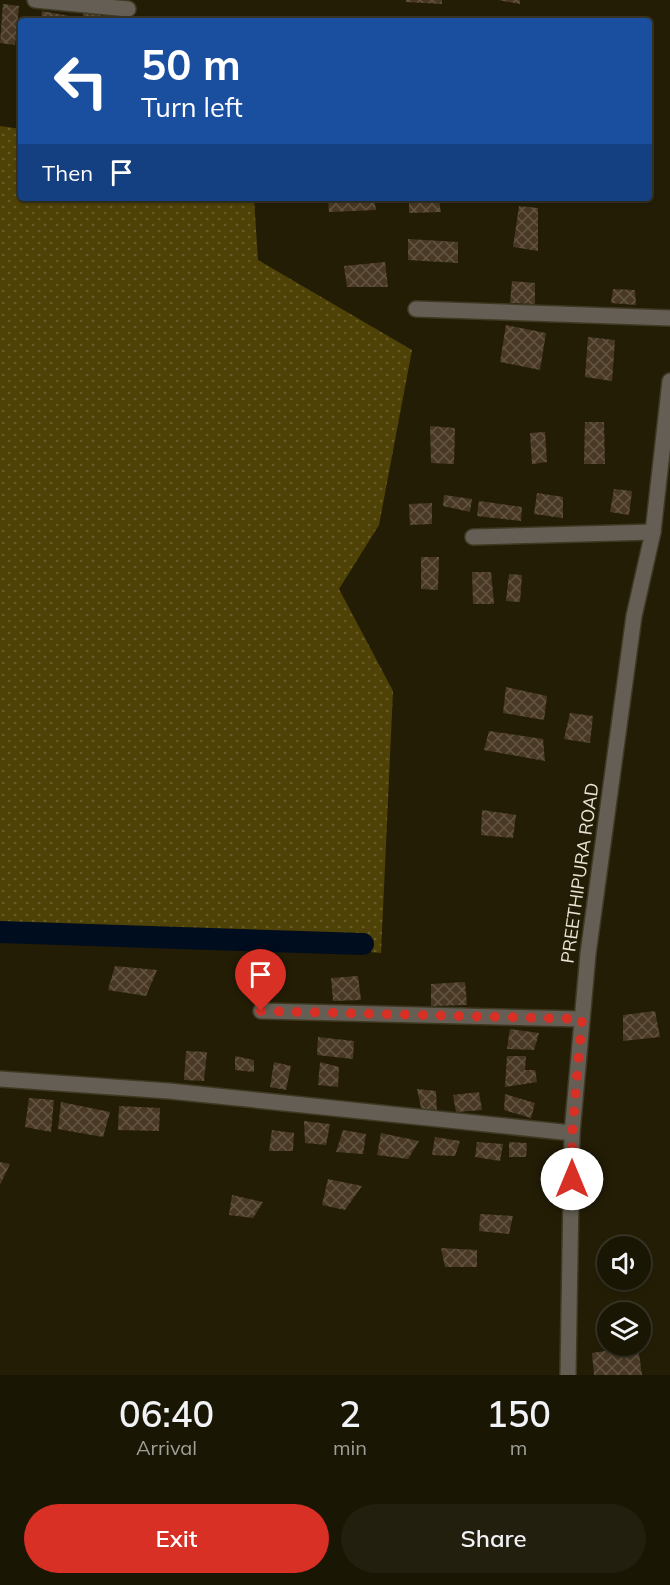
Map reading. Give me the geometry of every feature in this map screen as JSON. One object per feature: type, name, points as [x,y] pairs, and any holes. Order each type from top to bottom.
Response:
[{"type":"street","points":[[35,0],[128,9]]},
{"type":"street","points":[[416,309],[670,318]]},
{"type":"street","name":"PREETHIPURA ROAD","points":[[568,1375],[572,1134],[582,1019],[590,942],[634,616],[653,532],[670,381]]},
{"type":"street","points":[[473,537],[653,532]]},
{"type":"street","points":[[261,1011],[582,1019]]},
{"type":"street","points":[[0,1079],[169,1090],[572,1134]]},
{"type":"shaded area","points":[[0,126],[18,129],[18,201],[254,201],[258,260],[412,350],[379,525],[339,589],[393,691],[381,953],[0,921]]},
{"type":"building","points":[[406,0],[442,0],[442,4],[406,2]]},
{"type":"building","points":[[498,0],[520,0],[520,4]]},
{"type":"building","points":[[3,4],[19,6],[15,45],[0,43]]},
{"type":"building","points":[[42,11],[69,16],[68,18],[41,18]]},
{"type":"building","points":[[83,12],[101,13],[101,18],[83,18]]},
{"type":"building","points":[[328,201],[374,201],[376,210],[329,212]]},
{"type":"building","points":[[439,201],[441,212],[409,213],[409,203]]},
{"type":"building","points":[[519,206],[538,208],[538,251],[513,247]]},
{"type":"building","points":[[408,239],[458,242],[458,263],[408,260]]},
{"type":"building","points":[[385,262],[388,287],[347,287],[344,266]]},
{"type":"building","points":[[512,281],[535,283],[535,304],[510,303]]},
{"type":"building","points":[[613,289],[635,290],[636,305],[611,303]]},
{"type":"building","points":[[506,325],[546,333],[540,370],[500,362]]},
{"type":"building","points":[[588,337],[615,340],[612,381],[585,377]]},
{"type":"building","points":[[585,422],[604,422],[605,464],[584,464]]},
{"type":"building","points":[[430,426],[455,428],[454,464],[431,463]]},
{"type":"building","points":[[545,432],[547,462],[532,464],[530,433]]},
{"type":"building","points":[[614,489],[632,491],[629,515],[610,512]]},
{"type":"building","points":[[537,493],[563,497],[563,518],[534,514]]},
{"type":"building","points":[[444,495],[472,499],[470,512],[443,506]]},
{"type":"building","points":[[479,501],[522,507],[521,521],[477,516]]},
{"type":"building","points":[[432,503],[432,524],[410,525],[409,504]]},
{"type":"building","points":[[421,557],[439,557],[438,590],[421,589]]},
{"type":"building","points":[[472,572],[491,572],[494,604],[473,604]]},
{"type":"building","points":[[509,574],[522,575],[520,602],[506,601]]},
{"type":"building","points":[[506,687],[547,696],[544,720],[503,713]]},
{"type":"building","points":[[570,713],[593,716],[590,743],[564,739]]},
{"type":"building","points":[[489,731],[543,739],[545,761],[484,750]]},
{"type":"building","points":[[482,810],[516,815],[513,838],[481,835]]},
{"type":"building","points":[[115,966],[157,970],[146,996],[108,990]]},
{"type":"building","points":[[358,976],[361,1000],[333,1001],[331,978]]},
{"type":"building","points":[[465,982],[467,1005],[431,1006],[431,984]]},
{"type":"building","points":[[655,1011],[660,1037],[623,1041],[623,1015]]},
{"type":"building","points":[[510,1029],[539,1033],[534,1050],[507,1049]]},
{"type":"building","points":[[318,1037],[354,1041],[353,1059],[317,1055]]},
{"type":"building","points":[[186,1051],[207,1052],[204,1081],[184,1080]]},
{"type":"building","points":[[235,1056],[254,1060],[254,1072],[235,1070]]},
{"type":"building","points":[[507,1056],[526,1056],[525,1070],[535,1070],[537,1082],[505,1087]]},
{"type":"building","points":[[274,1062],[291,1066],[286,1090],[270,1087]]},
{"type":"building","points":[[320,1062],[339,1067],[338,1087],[318,1085]]},
{"type":"building","points":[[417,1089],[436,1091],[437,1113],[422,1112]]},
{"type":"building","points":[[479,1092],[482,1110],[456,1112],[453,1095]]},
{"type":"building","points":[[505,1094],[535,1103],[531,1118],[504,1110]]},
{"type":"building","points":[[29,1098],[54,1100],[51,1132],[25,1127]]},
{"type":"building","points":[[61,1102],[110,1112],[103,1137],[58,1129]]},
{"type":"building","points":[[119,1106],[160,1108],[159,1131],[118,1130]]},
{"type":"building","points":[[304,1121],[330,1124],[326,1145],[305,1143]]},
{"type":"building","points":[[272,1130],[294,1133],[293,1151],[269,1151]]},
{"type":"building","points":[[343,1130],[366,1134],[363,1154],[336,1152]]},
{"type":"building","points":[[381,1133],[419,1141],[408,1159],[377,1155]]},
{"type":"building","points":[[435,1137],[460,1141],[455,1156],[432,1155]]},
{"type":"building","points":[[477,1142],[503,1144],[500,1161],[475,1157]]},
{"type":"building","points":[[509,1142],[527,1143],[526,1157],[509,1157]]},
{"type":"building","points":[[0,1162],[10,1164],[0,1185]]},
{"type":"building","points":[[328,1179],[362,1186],[345,1210],[322,1205]]},
{"type":"building","points":[[232,1195],[263,1202],[253,1218],[229,1215]]},
{"type":"building","points":[[480,1214],[513,1216],[509,1234],[479,1231]]},
{"type":"building","points":[[441,1248],[477,1250],[477,1267],[445,1267]]},
{"type":"building","points":[[597,1352],[597,1356],[639,1356],[642,1375],[594,1375],[592,1353]]},
{"type":"waterway","points":[[0,932],[363,944]]},
{"type":"route","points":[[261,1011],[582,1019],[572,1134],[572,1179]]}]
